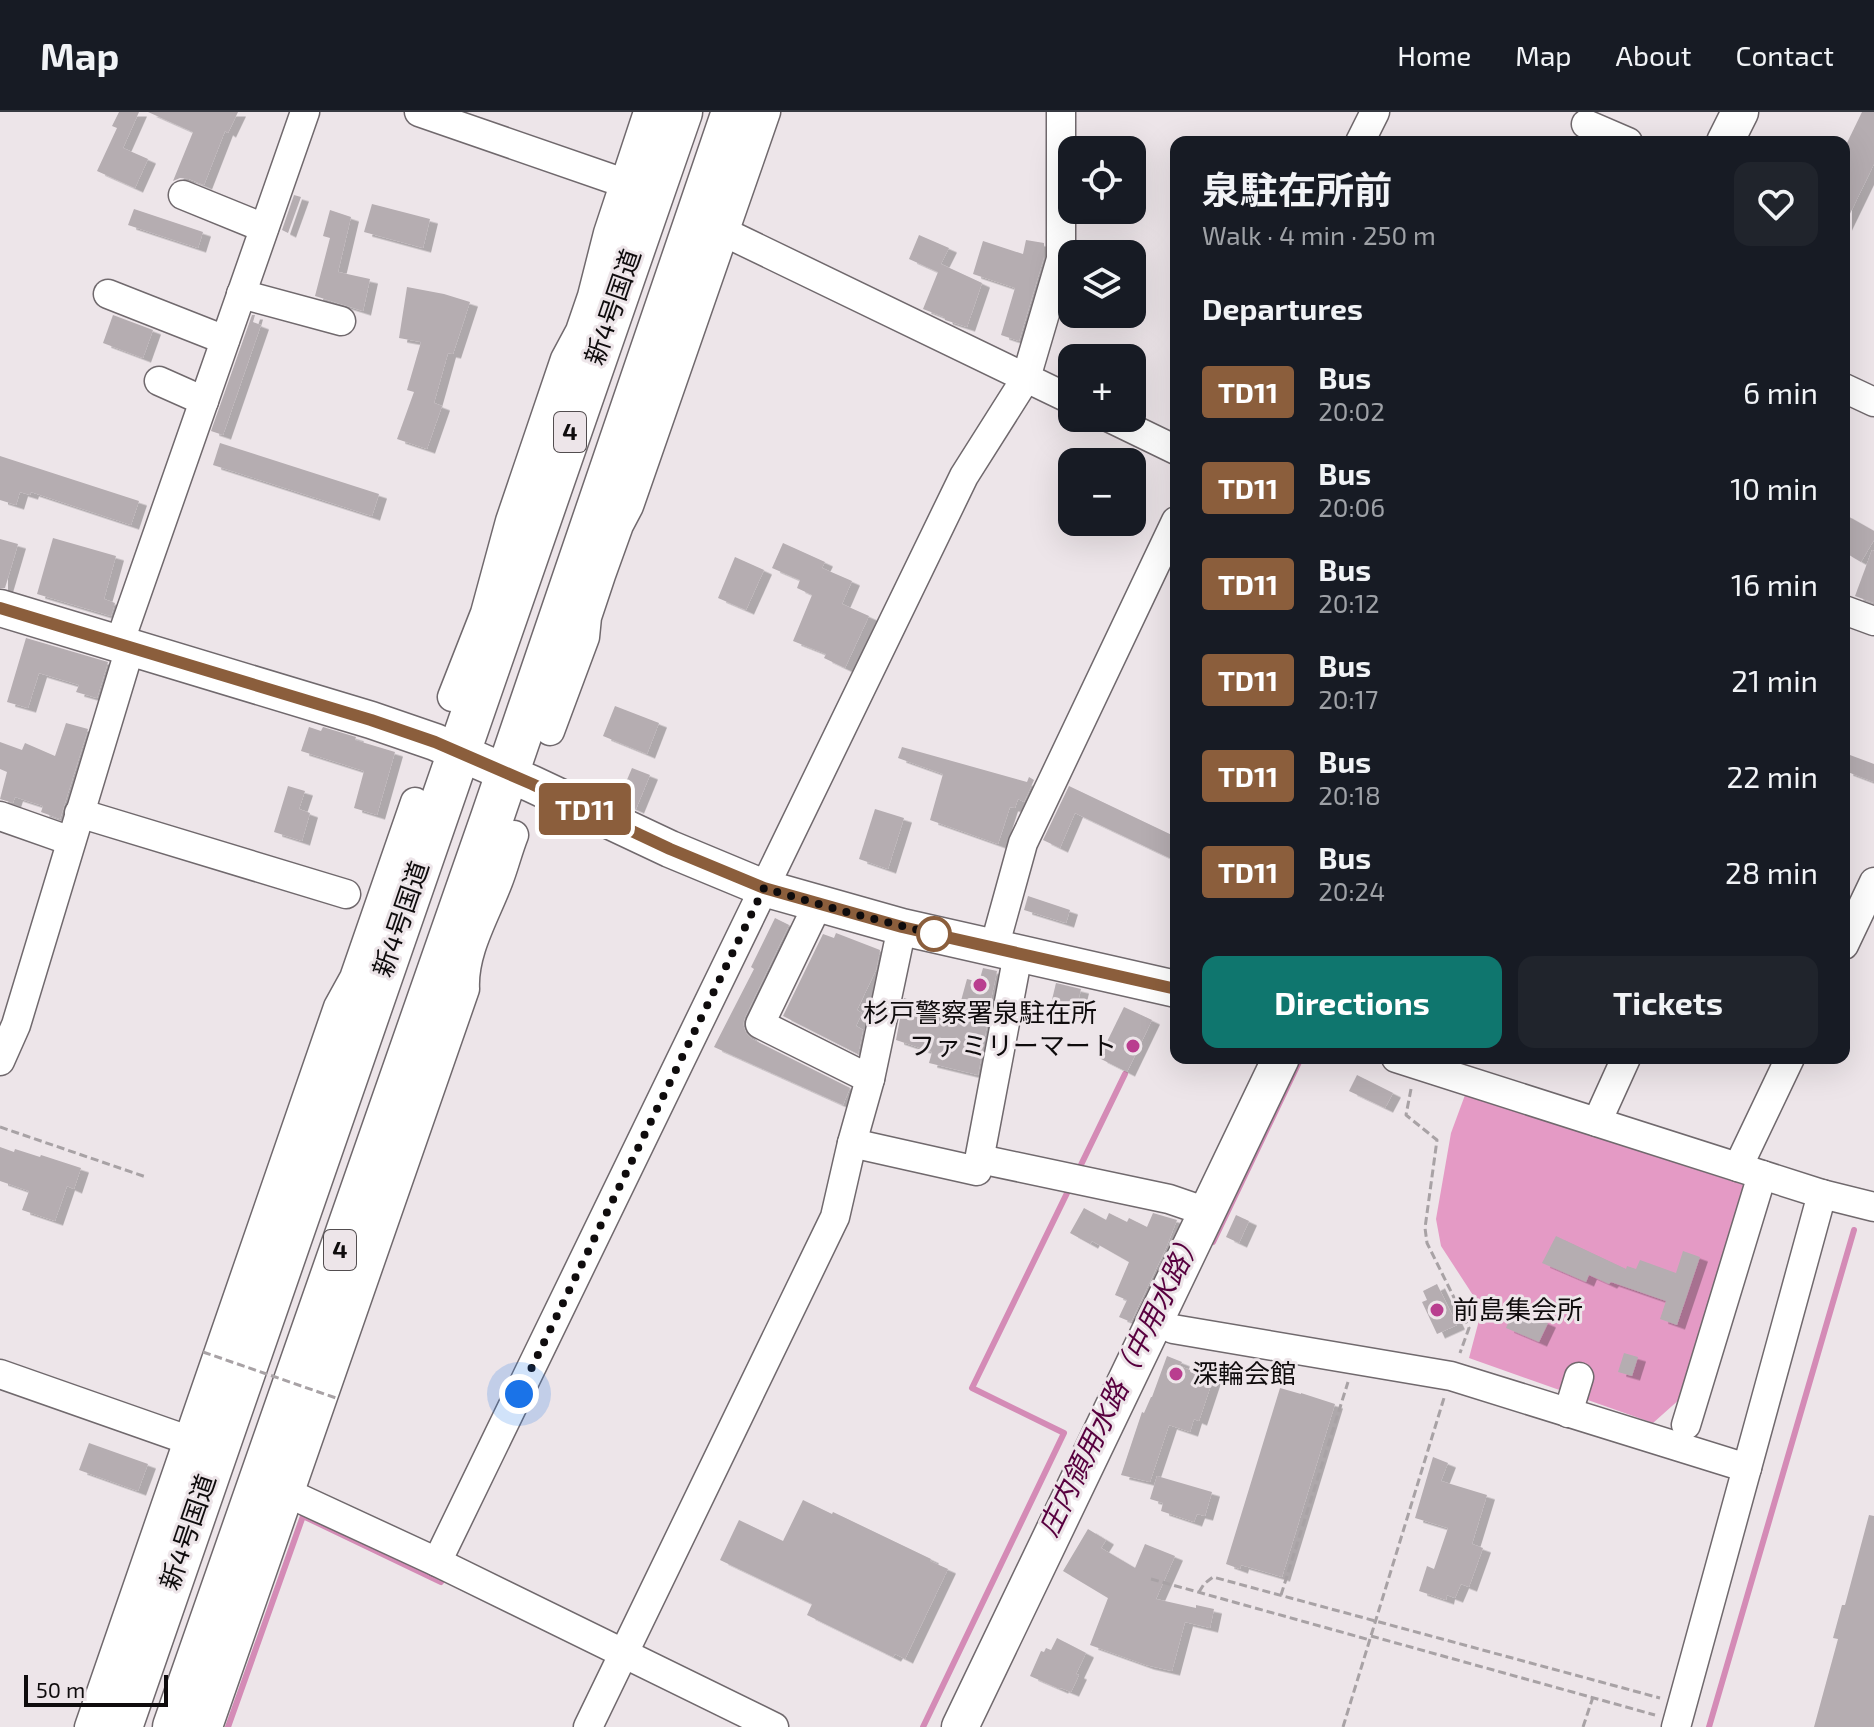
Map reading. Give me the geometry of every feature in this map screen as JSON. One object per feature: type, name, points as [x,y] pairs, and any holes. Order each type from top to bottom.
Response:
[{"type":"highway","name":"新4号国道","points":[[121,1727],[191,1477],[376,954],[459,752],[604,297],[681,112]]},
{"type":"highway","name":"新4号国道","points":[[174,1727],[467,924],[507,773],[747,118]]},
{"type":"main road","points":[[1728,136],[1740,112]]},
{"type":"main road","points":[[0,608],[371,720],[459,752],[670,849],[764,888],[902,927],[1170,988]]},
{"type":"main road","points":[[960,1727],[1278,1064]]},
{"type":"street","points":[[0,1061],[16,1025],[125,646],[204,401],[305,112]]},
{"type":"street","points":[[419,112],[624,183]]},
{"type":"street","points":[[452,697],[485,613],[510,521],[565,359],[604,297],[624,183],[648,112]]},
{"type":"street","points":[[437,1562],[964,476],[1026,378],[1061,259],[1061,112]]},
{"type":"street","points":[[1363,136],[1375,112]]},
{"type":"street","points":[[550,731],[585,637],[587,617],[601,575],[629,506],[724,232],[747,118]]},
{"type":"street","points":[[1586,124],[1614,136]]},
{"type":"street","points":[[183,195],[264,228]]},
{"type":"street","points":[[724,232],[1058,393]]},
{"type":"street","points":[[108,294],[225,340]]},
{"type":"street","points":[[241,294],[341,321]]},
{"type":"street","points":[[159,381],[204,401]]},
{"type":"street","points":[[1850,391],[1874,402]]},
{"type":"street","points":[[1139,432],[1170,447]]},
{"type":"street","points":[[852,1143],[977,1171],[1023,843],[1170,534]]},
{"type":"street","points":[[1850,612],[1874,621]]},
{"type":"street","points":[[89,1727],[191,1477],[188,1440],[338,1007],[354,978],[376,954],[415,802]]},
{"type":"street","points":[[79,813],[346,894]]},
{"type":"street","points":[[0,816],[71,841]]},
{"type":"street","points":[[208,1727],[465,989],[467,924],[498,883],[514,835]]},
{"type":"street","points":[[1850,939],[1866,922],[1874,882]]},
{"type":"street","points":[[818,904],[760,1024],[870,1079]]},
{"type":"street","points":[[588,1727],[835,1217],[870,1079],[902,927]]},
{"type":"street","points":[[1597,1122],[1623,1064]]},
{"type":"street","points":[[1686,1425],[1750,1171],[1788,1064]]},
{"type":"street","points":[[1446,1066],[1597,1122],[1822,1194],[1874,1207]]},
{"type":"street","points":[[980,1159],[1169,1199],[1207,1212]]},
{"type":"street","points":[[1679,1718],[1822,1194]]},
{"type":"street","points":[[1155,1320],[1173,1329],[1451,1376],[1747,1468]]},
{"type":"street","points":[[0,1374],[188,1440]]},
{"type":"street","points":[[1568,1413],[1579,1377]]},
{"type":"street","points":[[290,1494],[437,1562],[774,1727]]},
{"type":"path","points":[[0,1127],[146,1177]]},
{"type":"path","points":[[203,1352],[336,1398]]},
{"type":"path","points":[[1281,1595],[1355,1360]]},
{"type":"path","points":[[1199,1592],[1213,1577],[1281,1595],[1679,1718]]},
{"type":"path","points":[[1151,1579],[1679,1718]]},
{"type":"path","points":[[1583,1727],[1593,1697]]},
{"type":"shaded area","points":[[1465,1095],[1772,1194],[1719,1364],[1653,1423],[1469,1358],[1482,1309],[1441,1246],[1436,1219],[1451,1133]]},
{"type":"building","points":[[119,112],[139,112],[123,148],[148,159],[135,188],[97,171],[117,128],[112,126]]},
{"type":"building","points":[[148,112],[238,112],[228,133],[225,131],[204,185],[189,179],[173,181],[193,132]]},
{"type":"building","points":[[1862,112],[1874,112],[1874,164],[1850,214],[1850,137]]},
{"type":"building","points":[[294,195],[301,197],[288,233],[282,230]]},
{"type":"building","points":[[372,204],[430,219],[423,248],[364,232]]},
{"type":"building","points":[[134,209],[203,232],[198,248],[128,225]]},
{"type":"building","points":[[330,210],[351,217],[338,272],[370,279],[363,311],[315,296],[330,238],[323,236]]},
{"type":"building","points":[[919,235],[949,248],[941,264],[982,283],[967,327],[923,309],[938,272],[909,259]]},
{"type":"building","points":[[1026,240],[1044,243],[1044,257],[1019,341],[1001,335],[1015,288],[973,274],[983,241],[1023,254]]},
{"type":"building","points":[[407,287],[470,302],[453,354],[448,353],[434,403],[442,406],[427,449],[397,439],[414,392],[407,390],[421,342],[399,338]]},
{"type":"building","points":[[113,315],[153,330],[143,358],[103,343]]},
{"type":"building","points":[[252,315],[255,315],[253,322],[261,325],[223,435],[211,431]]},
{"type":"building","points":[[220,443],[379,494],[372,516],[213,465]]},
{"type":"building","points":[[0,456],[139,501],[131,525],[31,492],[30,495],[20,492],[16,505],[0,500]]},
{"type":"building","points":[[1850,517],[1874,531],[1874,540],[1861,562],[1850,556]]},
{"type":"building","points":[[53,538],[116,556],[104,599],[115,603],[111,616],[37,594]]},
{"type":"building","points":[[0,539],[18,544],[5,588],[0,588]]},
{"type":"building","points":[[783,543],[825,562],[822,568],[852,581],[842,604],[869,616],[845,668],[824,658],[826,654],[793,641],[812,595],[797,588],[800,580],[772,568]]},
{"type":"building","points":[[1874,551],[1874,603],[1855,596]]},
{"type":"building","points":[[735,557],[764,570],[746,610],[718,598]]},
{"type":"building","points":[[26,638],[108,662],[97,698],[76,692],[79,685],[39,673],[28,708],[7,702]]},
{"type":"building","points":[[615,706],[659,723],[647,754],[603,736]]},
{"type":"building","points":[[66,723],[88,729],[60,819],[41,812],[43,806],[15,797],[13,803],[0,799],[7,772],[0,769],[0,742],[22,750],[25,743],[55,756]]},
{"type":"building","points":[[309,727],[321,731],[323,727],[395,752],[377,815],[354,808],[364,771],[301,751]]},
{"type":"building","points":[[902,747],[1027,782],[1029,777],[1034,780],[1024,802],[1018,799],[1015,808],[1010,807],[998,844],[930,820],[943,774],[898,758]]},
{"type":"building","points":[[1850,755],[1874,764],[1874,782],[1850,773]]},
{"type":"building","points":[[632,768],[650,775],[636,809],[618,801]]},
{"type":"building","points":[[288,786],[305,791],[299,809],[310,813],[302,841],[274,832]]},
{"type":"building","points":[[1069,786],[1170,834],[1170,858],[1075,813],[1060,848],[1043,840]]},
{"type":"building","points":[[875,809],[904,818],[888,869],[859,859]]},
{"type":"building","points":[[1028,896],[1070,910],[1066,923],[1024,910]]},
{"type":"building","points":[[775,918],[789,925],[745,1017],[743,1024],[746,1033],[752,1039],[850,1088],[843,1105],[714,1047],[754,969],[751,967]]},
{"type":"building","points":[[836,933],[880,950],[876,970],[857,1010],[862,1013],[856,1026],[863,1030],[858,1054],[783,1016],[823,934],[834,938]]},
{"type":"building","points":[[983,968],[997,971],[978,1075],[929,1063],[932,1052],[896,1040],[904,998],[943,1011],[944,1004],[959,1008],[967,979],[979,982]]},
{"type":"building","points":[[1056,983],[1081,989],[1075,1014],[1050,1008]]},
{"type":"building","points":[[1124,1007],[1152,1020],[1127,1072],[1099,1058]]},
{"type":"building","points":[[1357,1075],[1393,1093],[1385,1108],[1349,1091]]},
{"type":"building","points":[[0,1147],[41,1155],[81,1168],[74,1189],[67,1186],[55,1221],[22,1210],[29,1191],[0,1181]]},
{"type":"building","points":[[1084,1208],[1106,1220],[1109,1213],[1147,1227],[1153,1213],[1177,1220],[1131,1322],[1119,1317],[1127,1300],[1115,1295],[1129,1262],[1092,1241],[1090,1244],[1070,1233]]},
{"type":"building","points":[[1236,1215],[1249,1221],[1239,1243],[1226,1237]]},
{"type":"building","points":[[1556,1236],[1626,1269],[1627,1266],[1636,1269],[1640,1260],[1676,1273],[1683,1251],[1700,1257],[1677,1325],[1660,1319],[1666,1301],[1589,1275],[1586,1282],[1542,1263]]},
{"type":"building","points":[[1437,1284],[1457,1325],[1437,1334],[1422,1302],[1427,1300],[1423,1291]]},
{"type":"building","points":[[1514,1308],[1548,1323],[1539,1342],[1506,1328]]},
{"type":"building","points":[[1624,1353],[1638,1357],[1632,1376],[1618,1372]]},
{"type":"building","points":[[1167,1356],[1182,1362],[1180,1366],[1213,1379],[1199,1421],[1194,1419],[1190,1432],[1169,1425],[1150,1482],[1121,1475],[1142,1412],[1152,1397]]},
{"type":"building","points":[[1280,1388],[1335,1404],[1282,1577],[1241,1565],[1240,1569],[1226,1564]]},
{"type":"building","points":[[89,1443],[148,1464],[138,1491],[79,1470]]},
{"type":"building","points":[[1433,1457],[1448,1463],[1441,1481],[1487,1495],[1472,1544],[1483,1548],[1469,1587],[1461,1584],[1455,1598],[1447,1595],[1446,1600],[1419,1591],[1427,1566],[1434,1569],[1448,1528],[1415,1518]]},
{"type":"building","points":[[1157,1476],[1212,1492],[1205,1516],[1197,1514],[1194,1522],[1161,1511],[1163,1503],[1150,1499]]},
{"type":"building","points":[[803,1500],[948,1569],[905,1659],[895,1654],[893,1657],[807,1615],[812,1604],[720,1560],[739,1520],[783,1541]]},
{"type":"building","points":[[1869,1515],[1874,1516],[1874,1727],[1814,1727],[1838,1639],[1833,1638]]},
{"type":"building","points":[[1088,1529],[1106,1540],[1101,1548],[1135,1568],[1145,1544],[1175,1556],[1156,1599],[1214,1609],[1210,1628],[1185,1622],[1172,1671],[1090,1645],[1108,1598],[1063,1571]]},
{"type":"building","points":[[1057,1638],[1086,1653],[1071,1692],[1030,1676],[1041,1651],[1044,1652],[1046,1648],[1051,1650]]},
{"type":"waterway","name":"庄内領用水路（中用水路）","points":[[1213,1242],[1298,1064]]},
{"type":"waterway","points":[[1077,1173],[1125,1074]]},
{"type":"waterway","points":[[923,1727],[1064,1433],[972,1388],[1070,1187]]},
{"type":"waterway","points":[[1709,1727],[1854,1230]]},
{"type":"waterway","points":[[228,1727],[303,1516],[441,1582]]},
{"type":"bus line","name":"TD11","points":[[0,608],[435,742],[670,849],[764,888],[902,927],[1170,988]]},
{"type":"place","name":"杉戸警察署泉駐在所","points":[[980,985]]},
{"type":"place","name":"ファミリーマート","points":[[1133,1046]]},
{"type":"place","name":"前島集会所","points":[[1437,1310]]},
{"type":"place","name":"深輪会館","points":[[1176,1374]]},
{"type":"route","points":[[519,1394],[764,888],[934,934]]}]
